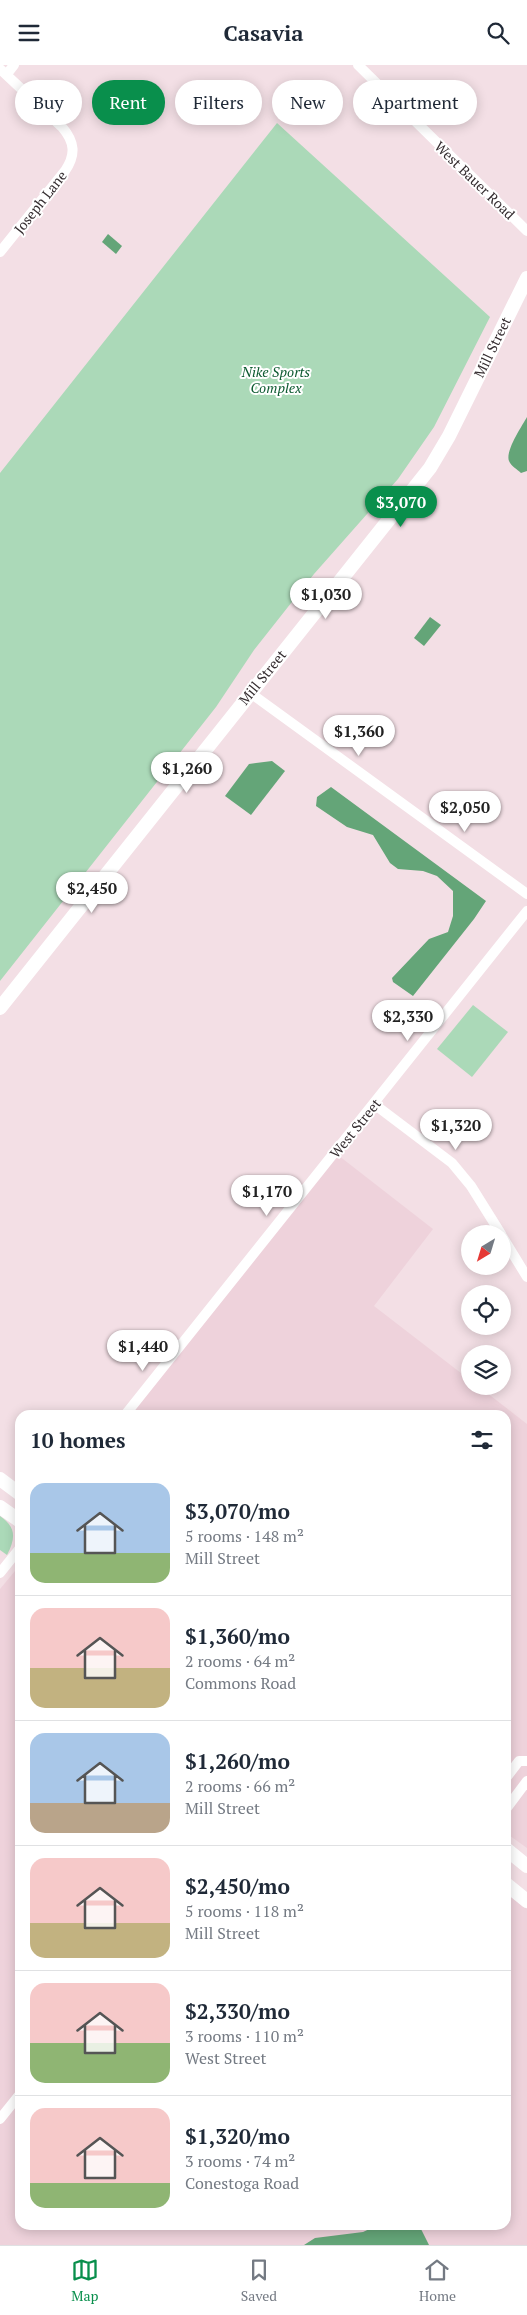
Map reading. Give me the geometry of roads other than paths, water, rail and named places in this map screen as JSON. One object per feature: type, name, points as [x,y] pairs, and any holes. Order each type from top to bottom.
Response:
[{"type":"main road","name":"Mill Street","points":[[0,1008],[430,468],[449,436],[527,279]]},
{"type":"main road","points":[[0,1479],[15,1490]]},
{"type":"main road","points":[[0,1507],[15,1518]]},
{"type":"main road","points":[[511,1853],[527,1866]]},
{"type":"main road","points":[[511,1888],[527,1901]]},
{"type":"street","points":[[3,72],[14,65]]},
{"type":"street","name":"West Bauer Road","points":[[358,65],[527,231]]},
{"type":"street","name":"Joseph Lane","points":[[0,252],[65,171],[72,158],[74,149],[69,135],[62,127],[3,72]]},
{"type":"street","points":[[250,692],[527,893]]},
{"type":"street","name":"West Street","points":[[129,1410],[527,911]]},
{"type":"street","points":[[374,1104],[452,1163],[472,1186],[496,1225]]},
{"type":"street","points":[[511,1250],[527,1277]]},
{"type":"street","points":[[0,1573],[15,1554]]},
{"type":"street","points":[[511,1771],[519,1761],[527,1761]]},
{"type":"street","points":[[511,1802],[527,1781]]},
{"type":"street","points":[[0,2119],[15,2100]]},
{"type":"park label","name":"Nike Sports Complex","points":[[276,380]]}]
